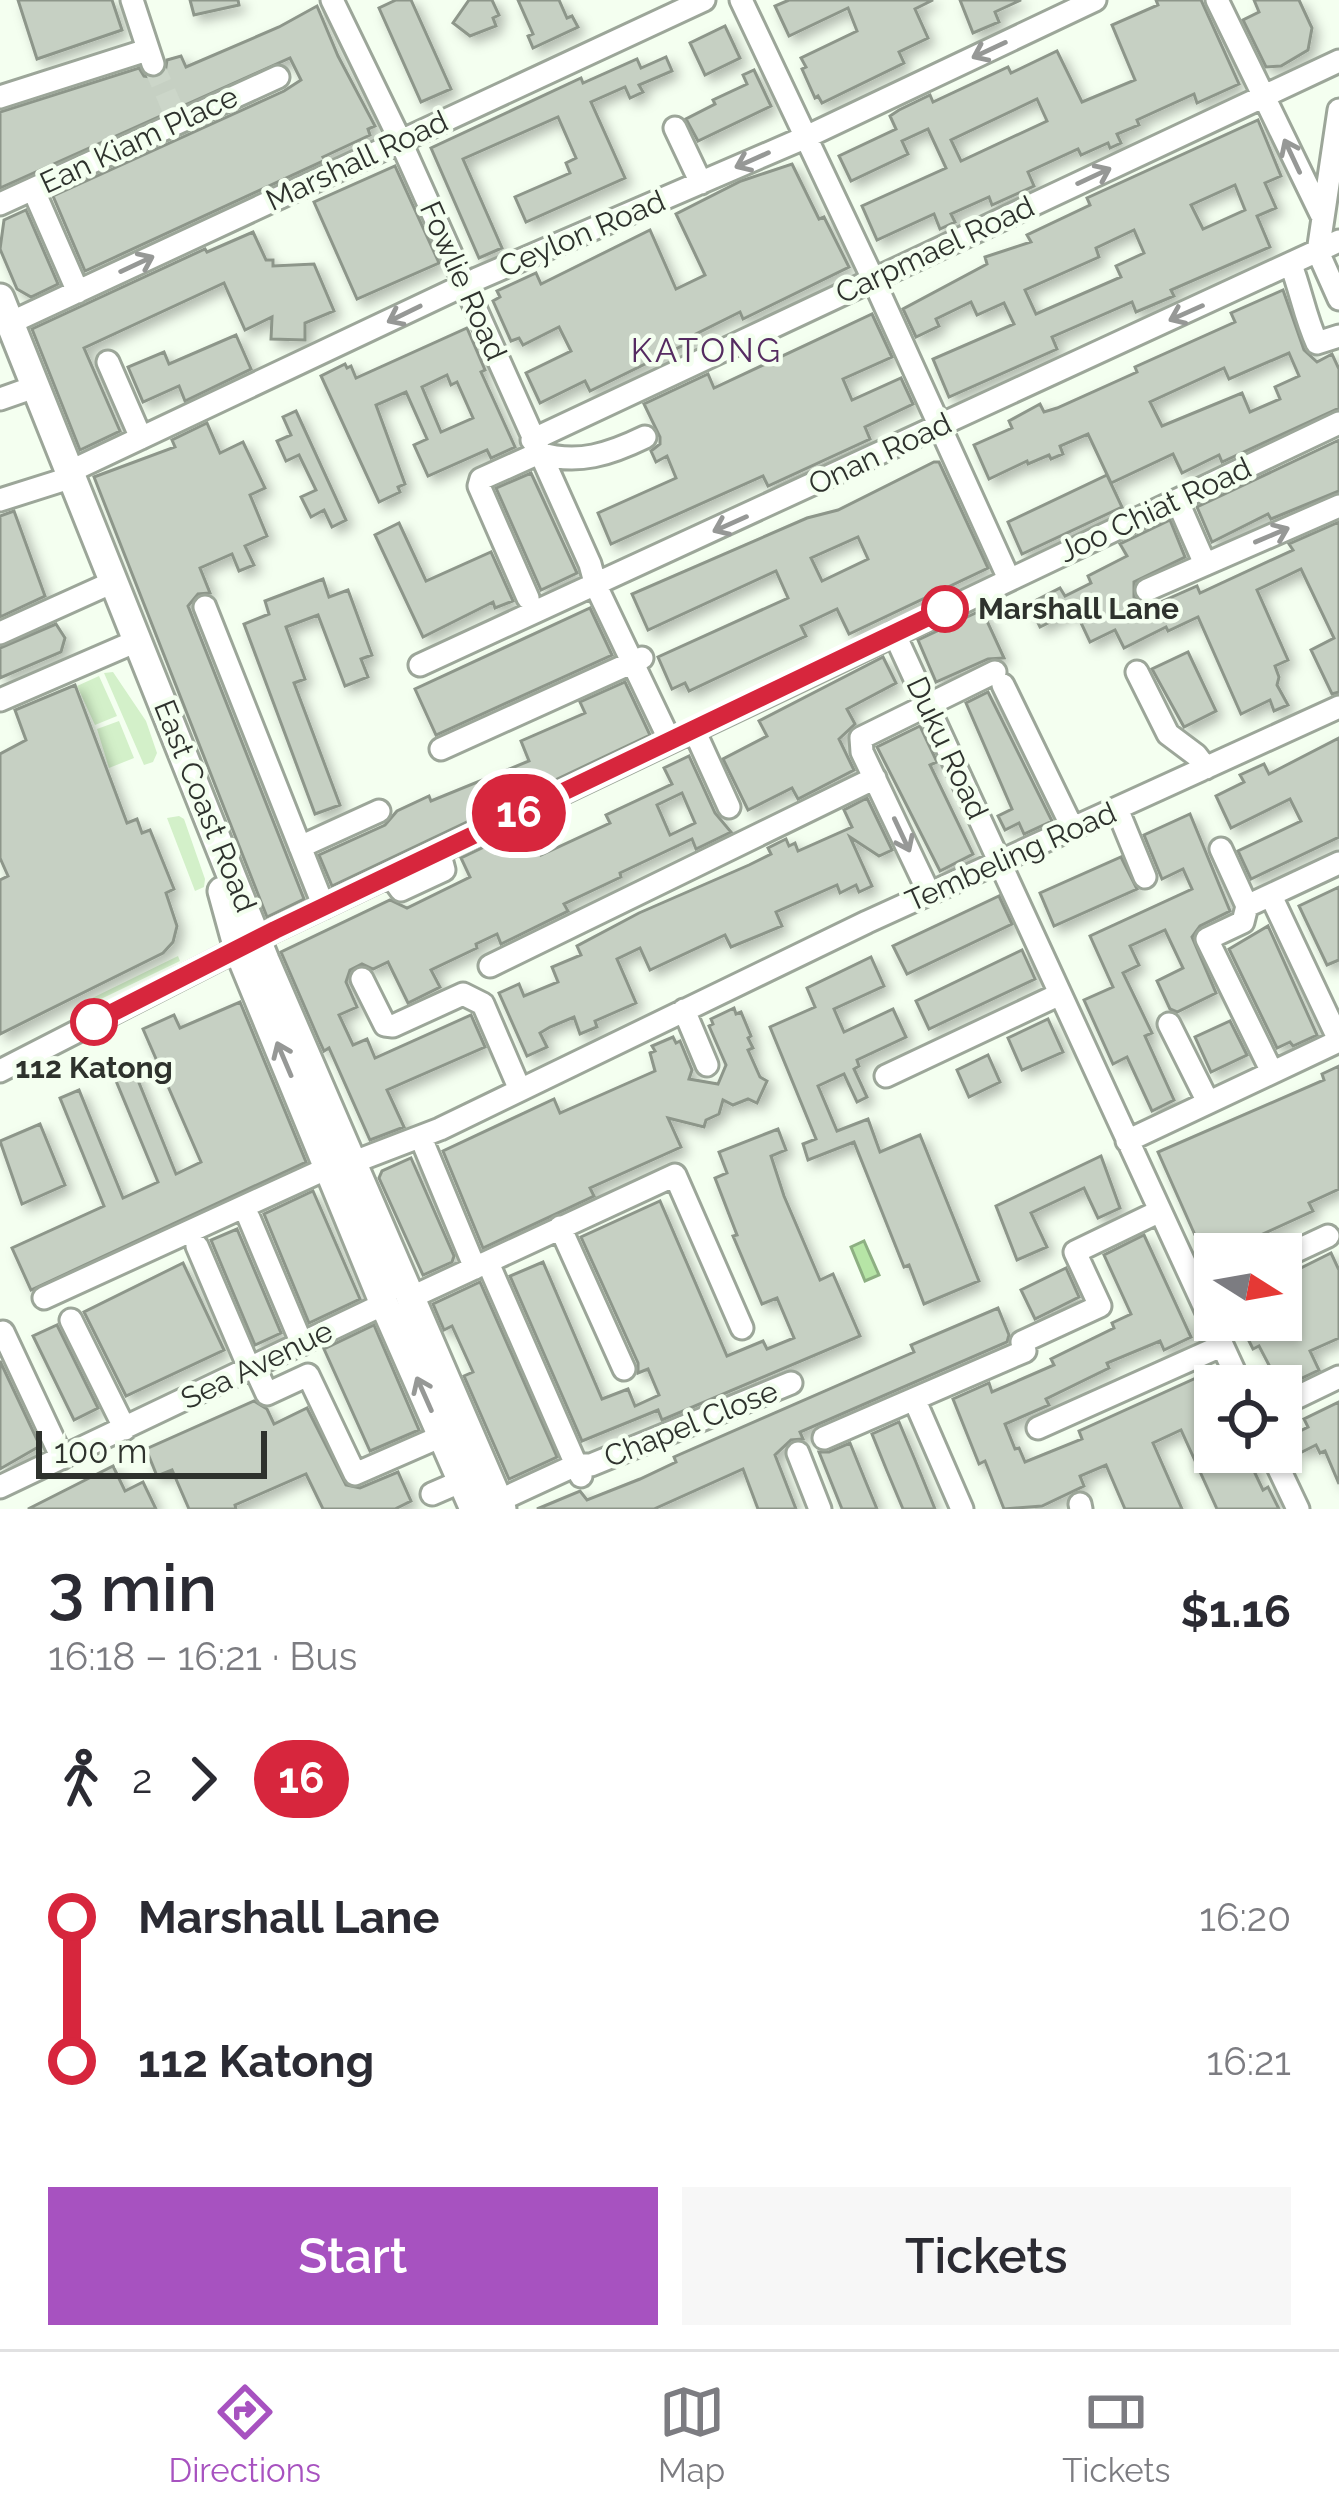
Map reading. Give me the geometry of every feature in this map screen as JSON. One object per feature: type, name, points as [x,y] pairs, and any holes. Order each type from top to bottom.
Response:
[{"type":"main road","name":"East Coast Road","points":[[3,319],[10,390],[62,474],[124,646],[221,887],[412,1298],[481,1503]]},
{"type":"main road","name":"East Coast Road","points":[[3,319],[248,944]]},
{"type":"main road","name":"East Coast Road","points":[[348,1166],[384,1304],[442,1436],[481,1503]]},
{"type":"street","points":[[0,97],[150,57],[132,0]]},
{"type":"street","name":"Fowlie Road","points":[[332,0],[638,660],[680,736],[729,807]]},
{"type":"street","name":"Marshall Road","points":[[3,319],[78,292],[704,0]]},
{"type":"street","points":[[741,0],[1009,579]]},
{"type":"street","name":"Ceylon Road","points":[[62,474],[465,284],[803,138],[1095,0]]},
{"type":"street","points":[[1216,0],[1322,214]]},
{"type":"street","name":"Carpmael Road","points":[[528,598],[479,482],[536,447],[873,278],[1339,61]]},
{"type":"street","name":"Ean Kiam Place","points":[[0,205],[175,116],[278,77]]},
{"type":"street","points":[[1339,110],[1318,252],[1339,299]]},
{"type":"street","points":[[675,128],[700,183]]},
{"type":"street","points":[[33,188],[78,292]]},
{"type":"street","name":"Onan Road","points":[[420,665],[598,577],[940,426],[1339,241]]},
{"type":"street","points":[[1291,266],[1298,298],[1317,343],[1339,336]]},
{"type":"street","points":[[108,362],[141,438]]},
{"type":"street","name":"Joo Chiat Road","points":[[0,1071],[439,851],[1339,423]]},
{"type":"street","points":[[536,447],[562,460],[581,459],[612,453],[646,437]]},
{"type":"street","points":[[0,489],[62,474]]},
{"type":"street","points":[[0,500],[62,474]]},
{"type":"street","points":[[1178,500],[1205,563]]},
{"type":"street","points":[[1147,590],[1339,506]]},
{"type":"street","points":[[0,633],[102,587]]},
{"type":"street","points":[[205,607],[324,907]]},
{"type":"street","name":"Duku Road","points":[[894,633],[1126,1141],[1194,1270]]},
{"type":"street","points":[[0,700],[124,646]]},
{"type":"street","points":[[441,749],[638,660]]},
{"type":"street","points":[[1137,672],[1168,734],[1206,768]]},
{"type":"street","points":[[929,893],[862,752],[861,738],[927,703],[999,678],[1072,829]]},
{"type":"street","name":"Tembeling Road","points":[[348,1166],[415,1140],[929,893],[1339,707]]},
{"type":"street","points":[[490,966],[874,778]]},
{"type":"street","points":[[300,847],[379,811]]},
{"type":"street","points":[[1118,811],[1145,877]]},
{"type":"street","points":[[1221,849],[1247,907],[1243,922],[1207,939],[1272,1072]]},
{"type":"street","points":[[1247,907],[1339,863]]},
{"type":"street","points":[[1126,1141],[1339,1040],[1271,896]]},
{"type":"street","points":[[362,979],[385,1025],[393,1027],[463,994],[483,1004],[520,1090]]},
{"type":"street","points":[[886,1076],[1058,994]]},
{"type":"street","points":[[684,1010],[707,1065]]},
{"type":"street","points":[[1169,1024],[1208,1102]]},
{"type":"street","points":[[415,1140],[583,1469]]},
{"type":"street","points":[[44,1298],[348,1166]]},
{"type":"street","points":[[412,1298],[675,1175],[742,1328]]},
{"type":"street","points":[[824,1438],[1025,1351],[1022,1342],[1100,1306],[1075,1252],[1160,1211]]},
{"type":"street","points":[[249,1218],[362,1461]]},
{"type":"street","points":[[560,1227],[623,1369]]},
{"type":"street","points":[[1302,1248],[1328,1236]]},
{"type":"street","points":[[197,1246],[267,1394],[308,1375],[355,1474],[442,1436]]},
{"type":"street","name":"Sea Avenue","points":[[0,1487],[384,1304]]},
{"type":"street","points":[[71,1320],[124,1429]]},
{"type":"street","points":[[3,1332],[62,1458]]},
{"type":"street","name":"Duku Road","points":[[1220,1341],[1230,1365]]},
{"type":"street","points":[[1038,1429],[1221,1346]]},
{"type":"street","points":[[1302,1395],[1339,1377]]},
{"type":"street","name":"Chapel Close","points":[[432,1494],[481,1503],[583,1469],[791,1383]]},
{"type":"street","points":[[915,1401],[962,1509]]},
{"type":"street","points":[[798,1453],[820,1509]]},
{"type":"street","points":[[1281,1473],[1298,1509]]},
{"type":"shaded area","points":[[113,672],[146,721],[157,753],[153,762],[144,765],[104,673]]},
{"type":"shaded area","points":[[99,676],[117,716],[95,725],[77,686]]},
{"type":"shaded area","points":[[119,721],[134,758],[109,768],[97,729]]},
{"type":"shaded area","points":[[179,816],[205,879],[204,887],[195,891],[167,818]]},
{"type":"shaded area","points":[[178,956],[180,961],[78,1010],[76,1006]]},
{"type":"shaded area","points":[[864,1241],[879,1275],[865,1281],[851,1247]]},
{"type":"building","points":[[18,0],[112,0],[122,30],[37,59]]},
{"type":"building","points":[[190,0],[238,0],[239,5],[194,15]]},
{"type":"building","points":[[396,0],[411,0],[451,89],[421,102],[379,8]]},
{"type":"building","points":[[469,0],[492,0],[499,15],[493,18],[496,26],[470,36],[453,23]]},
{"type":"building","points":[[518,0],[559,0],[567,18],[572,16],[578,27],[533,48],[528,36],[533,34]]},
{"type":"building","points":[[789,0],[933,0],[915,9],[928,38],[899,52],[904,63],[822,103],[815,98],[801,58],[857,31],[848,8],[789,36],[775,6]]},
{"type":"building","points":[[960,0],[1021,0],[995,12],[999,22],[973,33]]},
{"type":"building","points":[[1156,0],[1201,0],[1239,84],[1197,103],[1194,94],[1137,120],[1139,125],[1117,134],[1121,143],[1110,148],[1108,143],[1081,155],[1078,149],[1028,172],[1034,186],[992,205],[989,197],[951,214],[955,222],[940,229],[934,214],[877,240],[862,206],[946,168],[928,129],[902,141],[908,154],[851,181],[839,156],[896,129],[890,116],[930,95],[933,102],[1008,67],[1011,73],[1057,51],[1082,102],[1135,80],[1112,25],[1158,5]],"holes":[[[1037,99],[1047,121],[961,161],[951,140]]]},
{"type":"building","points":[[1254,0],[1299,0],[1312,28],[1308,50],[1281,66],[1266,67],[1243,20],[1259,12]]},
{"type":"building","points":[[317,6],[375,126],[368,129],[370,135],[85,271],[53,196],[284,91],[301,80],[290,58],[0,188],[0,112],[139,68],[144,76],[157,78],[165,73],[167,60],[181,56],[186,67]]},
{"type":"building","points":[[725,26],[740,58],[705,75],[690,43]]},
{"type":"building","points":[[666,57],[672,71],[639,85],[643,92],[630,98],[625,87],[591,102],[625,178],[526,222],[515,197],[570,173],[566,163],[576,158],[558,117],[463,159],[502,248],[479,258],[431,148],[581,78],[583,83],[637,59],[641,68]]},
{"type":"building","points":[[754,70],[771,106],[698,141],[686,119],[747,84],[743,75]]},
{"type":"building","points":[[1258,120],[1281,176],[1265,183],[1276,208],[1257,216],[1270,247],[1171,290],[1174,296],[1136,312],[1132,302],[1052,337],[1057,349],[949,397],[933,359],[1014,324],[1004,303],[977,315],[971,302],[936,319],[939,326],[916,337],[903,309],[987,264],[985,257],[1031,242],[1027,235],[1090,205],[1087,198]],"holes":[[[1235,185],[1245,210],[1203,229],[1191,205]],[[1134,230],[1144,253],[1116,266],[1121,277],[1036,314],[1025,290],[1099,257],[1096,248]]]},
{"type":"building","points":[[792,164],[849,267],[743,319],[740,312],[590,391],[585,381],[540,403],[526,373],[571,351],[559,327],[523,345],[519,338],[511,341],[493,301],[500,297],[497,291],[536,273],[541,284],[650,230],[676,289],[705,275],[676,214],[741,181]]},
{"type":"building","points":[[395,166],[439,263],[357,299],[314,202]]},
{"type":"building","points":[[26,210],[58,284],[31,297],[17,289],[0,249],[4,220]]},
{"type":"building","points":[[253,232],[273,266],[314,264],[334,311],[305,323],[305,340],[271,339],[272,317],[245,330],[224,283],[84,348],[120,431],[80,450],[32,329],[205,249]]},
{"type":"building","points":[[1283,290],[1304,350],[1317,362],[1332,354],[1339,369],[1339,408],[1222,462],[1219,455],[1182,473],[1173,454],[1111,483],[1088,434],[1060,446],[1063,454],[1027,461],[989,479],[974,445],[1012,428],[1009,421],[1040,404],[1044,412],[1057,408],[1235,322],[1231,313]],"holes":[[[1289,353],[1299,376],[1275,387],[1280,399],[1250,412],[1242,393],[1162,426],[1150,402],[1224,368],[1229,379]]]},
{"type":"building","points":[[872,314],[892,357],[843,379],[852,400],[901,378],[913,404],[865,427],[870,439],[768,486],[763,476],[611,544],[598,513],[676,478],[667,456],[656,462],[651,451],[660,444],[660,437],[644,404],[708,374],[714,388]]},
{"type":"building","points":[[467,328],[515,447],[491,458],[487,450],[428,476],[414,445],[427,439],[406,392],[376,405],[405,484],[398,487],[400,492],[379,502],[321,376],[345,364],[356,378]],"holes":[[[447,375],[451,385],[457,382],[473,418],[441,432],[422,387]]]},
{"type":"building","points":[[236,335],[251,369],[185,401],[179,386],[143,402],[128,367],[164,352],[169,364]]},
{"type":"building","points":[[296,411],[346,520],[332,527],[324,510],[311,517],[301,497],[316,490],[299,455],[286,461],[277,441],[291,435],[283,417]]},
{"type":"building","points":[[207,423],[220,453],[243,442],[265,488],[250,495],[267,536],[245,546],[254,565],[239,571],[232,554],[200,568],[210,593],[198,594],[188,606],[304,899],[267,917],[94,477],[175,447],[172,440]]},
{"type":"building","points":[[1339,440],[1339,491],[1271,519],[1268,514],[1212,542],[1197,507]]},
{"type":"building","points":[[939,462],[988,568],[849,634],[837,609],[801,626],[806,636],[689,691],[685,683],[672,689],[658,657],[788,598],[776,571],[648,630],[632,594],[807,518],[838,510]],"holes":[[[858,537],[868,559],[822,581],[811,558]]]},
{"type":"building","points":[[531,473],[577,573],[541,590],[496,488]]},
{"type":"building","points":[[1107,475],[1122,507],[1022,554],[1008,522]]},
{"type":"building","points":[[14,511],[45,596],[0,617],[0,516]]},
{"type":"building","points":[[1170,520],[1185,557],[1134,582],[1134,597],[1147,608],[1197,586],[1200,593],[1293,550],[1289,544],[1339,522],[1339,692],[1332,694],[1311,650],[1334,638],[1301,569],[1257,590],[1288,660],[1275,666],[1277,685],[1288,705],[1274,711],[1270,700],[1241,714],[1198,617],[1124,648],[1115,630],[1090,642],[1075,610],[1040,627],[1029,604],[1060,588],[1065,596],[1091,583],[1088,576],[1127,556],[1120,544]]},
{"type":"building","points":[[399,523],[426,581],[491,552],[513,601],[495,608],[493,602],[423,637],[375,535]]},
{"type":"building","points":[[323,579],[329,597],[348,590],[372,655],[361,659],[368,677],[345,686],[318,615],[286,627],[305,679],[294,683],[340,805],[315,814],[244,624],[269,614],[265,601]]},
{"type":"building","points":[[590,608],[612,655],[436,735],[415,689]]},
{"type":"building","points":[[982,610],[1004,658],[988,659],[936,682],[918,640]]},
{"type":"building","points":[[56,624],[65,638],[61,652],[0,678],[0,648]]},
{"type":"building","points":[[1188,652],[1216,711],[1184,727],[1152,669]]},
{"type":"building","points":[[883,657],[896,683],[847,709],[855,724],[839,739],[854,770],[798,799],[792,788],[748,810],[723,759],[767,736],[759,721]]},
{"type":"building","points":[[625,682],[650,735],[332,886],[319,855],[385,825],[397,811],[429,796],[431,801],[529,761],[521,741],[585,713],[580,702]]},
{"type":"building","points":[[75,685],[127,823],[137,819],[142,833],[150,830],[174,889],[166,893],[177,926],[173,942],[163,953],[0,1034],[0,880],[8,876],[0,858],[0,754],[26,740],[15,710]]},
{"type":"building","points":[[988,692],[1052,821],[1024,834],[1019,823],[1005,830],[998,816],[1012,809],[966,703]]},
{"type":"building","points":[[920,726],[937,762],[930,765],[973,854],[940,871],[877,747]]},
{"type":"building","points":[[1339,738],[1339,837],[1251,879],[1238,851],[1301,821],[1290,799],[1231,828],[1216,796],[1244,782],[1240,775],[1264,764],[1269,774]]},
{"type":"building","points":[[689,756],[715,813],[731,832],[696,849],[692,839],[620,873],[621,877],[564,904],[568,911],[501,944],[497,934],[476,944],[477,948],[431,970],[440,987],[408,1003],[388,962],[373,969],[362,964],[350,970],[346,982],[357,1007],[339,1015],[353,1045],[367,1039],[375,1058],[471,1015],[485,1047],[387,1090],[404,1127],[370,1140],[281,952],[390,900],[407,908],[470,877],[461,858],[528,826],[541,855],[610,823],[606,815],[672,784],[664,768]],"holes":[[[682,793],[695,823],[670,835],[657,805]]]},
{"type":"building","points":[[867,798],[892,850],[879,856],[850,837],[872,886],[859,892],[856,885],[840,893],[837,885],[776,912],[782,926],[731,947],[725,935],[650,970],[640,948],[617,959],[636,1003],[595,1021],[597,1027],[580,1034],[574,1017],[550,1027],[540,1033],[547,1047],[527,1056],[499,993],[519,984],[524,996],[558,982],[552,967],[581,955],[577,946],[771,854],[768,848],[786,839],[798,851],[852,827],[844,810]]},
{"type":"building","points":[[1190,814],[1230,911],[1200,926],[1192,937],[1216,993],[1177,1012],[1170,1009],[1157,981],[1183,968],[1165,930],[1130,946],[1139,965],[1123,973],[1152,1033],[1145,1036],[1174,1100],[1152,1111],[1127,1057],[1113,1064],[1084,1000],[1113,987],[1090,936],[1192,889],[1183,869],[1162,879],[1144,835]]},
{"type":"building","points":[[1121,857],[1137,889],[1054,926],[1040,893]]},
{"type":"building","points":[[1339,887],[1339,960],[1327,965],[1299,906]]},
{"type":"building","points":[[999,896],[1012,924],[907,974],[893,946]]},
{"type":"building","points":[[1268,926],[1317,1035],[1293,1046],[1290,1042],[1277,1048],[1229,949]]},
{"type":"building","points":[[1022,950],[1035,979],[929,1029],[916,1001]]},
{"type":"building","points":[[871,957],[884,986],[834,1009],[844,1032],[893,1009],[906,1037],[857,1060],[859,1066],[854,1069],[867,1097],[857,1102],[844,1074],[818,1086],[837,1131],[868,1119],[880,1152],[920,1135],[979,1281],[924,1304],[909,1265],[904,1267],[854,1142],[808,1160],[803,1144],[816,1139],[770,1027],[815,1007],[807,988]]},
{"type":"building","points":[[240,1002],[306,1162],[31,1290],[12,1248],[104,1206],[60,1098],[79,1090],[123,1198],[158,1182],[114,1076],[133,1068],[176,1174],[201,1162],[143,1029],[174,1015],[180,1028]]},
{"type":"building","points":[[734,1008],[736,1014],[741,1012],[751,1036],[753,1048],[748,1050],[760,1077],[767,1081],[757,1103],[748,1099],[733,1105],[723,1100],[719,1114],[706,1120],[704,1127],[668,1118],[681,1147],[590,1188],[594,1196],[483,1248],[443,1151],[554,1099],[560,1113],[655,1071],[652,1046],[673,1037],[676,1043],[680,1041],[692,1070],[689,1079],[718,1084],[726,1065],[709,1026],[711,1019]]},
{"type":"building","points":[[1048,1019],[1063,1052],[1022,1070],[1008,1038]]},
{"type":"building","points":[[1230,1021],[1247,1055],[1211,1072],[1195,1037]]},
{"type":"building","points":[[988,1055],[1000,1082],[969,1097],[957,1070]]},
{"type":"building","points":[[1339,1066],[1339,1189],[1309,1203],[1313,1211],[1265,1233],[1194,1233],[1158,1152],[1324,1080],[1322,1074]]},
{"type":"building","points":[[40,1124],[65,1185],[22,1204],[0,1141]]},
{"type":"building","points":[[778,1129],[786,1150],[771,1156],[784,1196],[820,1280],[833,1274],[860,1336],[662,1420],[658,1410],[582,1441],[510,1276],[543,1262],[602,1399],[628,1389],[635,1406],[659,1395],[648,1369],[638,1373],[638,1363],[581,1237],[660,1201],[727,1356],[763,1341],[767,1349],[794,1338],[777,1298],[762,1304],[715,1178],[727,1173],[719,1152]]},
{"type":"building","points":[[1101,1156],[1120,1208],[1098,1218],[1084,1188],[1031,1213],[1047,1247],[1017,1260],[996,1206]]},
{"type":"building","points":[[411,1158],[454,1256],[452,1262],[423,1275],[379,1178],[382,1171]]},
{"type":"building","points":[[313,1191],[360,1299],[309,1323],[264,1214]]},
{"type":"building","points":[[237,1229],[281,1333],[255,1345],[211,1240]]},
{"type":"building","points":[[1144,1235],[1191,1337],[1164,1350],[1160,1341],[1107,1363],[1109,1368],[1046,1399],[1049,1405],[1005,1424],[1025,1462],[1082,1439],[1079,1431],[1194,1379],[1194,1459],[1181,1430],[1153,1443],[1182,1509],[1125,1509],[1106,1465],[1080,1476],[1084,1486],[1042,1506],[1004,1509],[985,1461],[979,1464],[953,1399],[989,1383],[992,1392],[1054,1365],[1051,1359],[1114,1328],[1112,1323],[1131,1314],[1104,1255]]},
{"type":"building","points":[[1331,1253],[1339,1270],[1339,1338],[1310,1351],[1319,1370],[1302,1378],[1302,1365],[1269,1365],[1259,1346],[1253,1349],[1249,1341],[1302,1341],[1302,1268]]},
{"type":"building","points":[[183,1263],[224,1350],[126,1396],[84,1312]]},
{"type":"building","points":[[1066,1268],[1079,1297],[1035,1319],[1021,1290]]},
{"type":"building","points":[[480,1282],[557,1457],[509,1479],[464,1376],[473,1372],[452,1326],[444,1330],[433,1304]]},
{"type":"building","points":[[998,1308],[1009,1335],[1007,1342],[800,1432],[803,1439],[791,1440],[775,1455],[796,1509],[758,1509],[743,1469],[654,1509],[537,1509],[580,1491],[587,1500],[640,1479],[676,1462],[674,1457],[914,1352],[911,1345]]},
{"type":"building","points":[[57,1325],[98,1408],[74,1420],[33,1336]]},
{"type":"building","points":[[374,1325],[419,1430],[370,1451],[324,1349]]},
{"type":"building","points":[[0,1361],[40,1446],[0,1469]]},
{"type":"building","points":[[254,1401],[267,1409],[274,1424],[307,1408],[346,1485],[360,1488],[398,1472],[411,1501],[395,1509],[323,1509],[306,1474],[235,1505],[236,1509],[189,1509],[172,1470],[157,1476],[146,1449]]},
{"type":"building","points":[[1339,1402],[1339,1484],[1325,1451],[1320,1453],[1316,1445],[1302,1452],[1302,1430],[1308,1427],[1304,1419]]},
{"type":"building","points":[[899,1422],[935,1509],[903,1509],[887,1471],[872,1434]]},
{"type":"building","points":[[850,1443],[877,1509],[842,1509],[819,1452]]},
{"type":"building","points":[[113,1466],[125,1491],[143,1482],[156,1509],[28,1509]]},
{"type":"building","points":[[1201,1473],[1255,1473],[1279,1509],[1217,1509]]},
{"type":"tunnel","points":[[153,64],[173,110]]},
{"type":"bus line","name":"16","points":[[94,1022],[275,930],[945,609]]},
{"type":"place","name":"Marshall Lane","points":[[945,609]]},
{"type":"place","name":"112 Katong","points":[[94,1022]]},
{"type":"district","name":"KATONG","points":[[707,350]]}]
